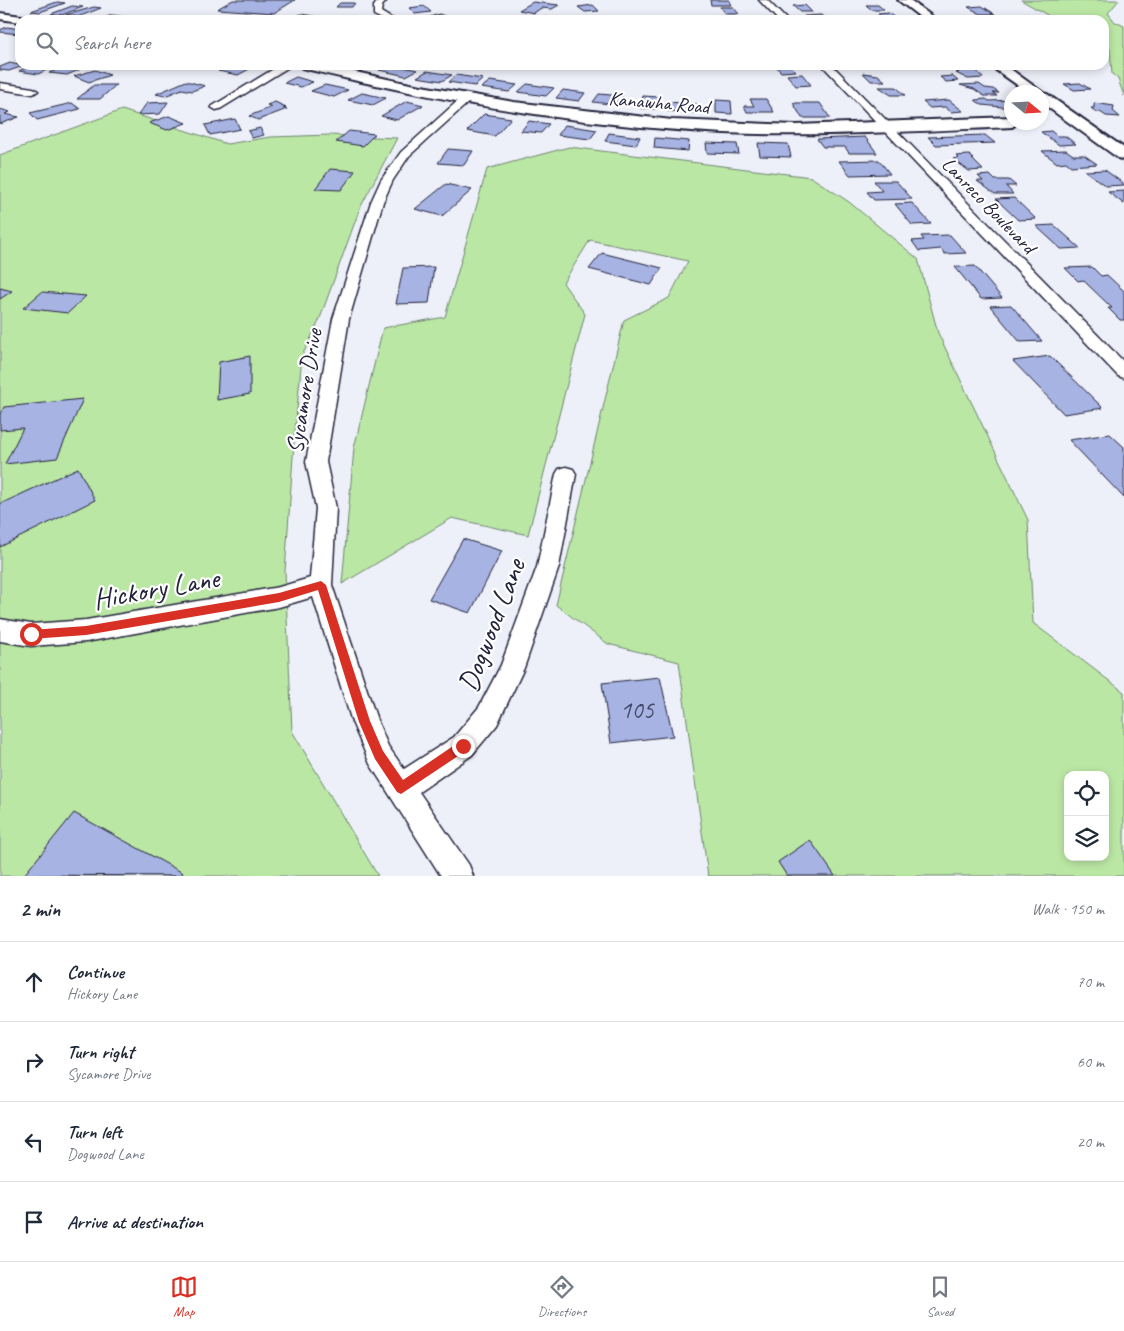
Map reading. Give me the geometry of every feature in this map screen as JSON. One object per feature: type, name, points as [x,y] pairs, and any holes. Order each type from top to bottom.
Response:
[{"type":"street","points":[[380,15],[376,10],[383,0]]},
{"type":"street","points":[[763,0],[778,15]]},
{"type":"street","points":[[903,0],[925,15]]},
{"type":"street","points":[[0,16],[15,18]]},
{"type":"street","points":[[216,107],[279,70]]},
{"type":"street","name":"Kanawha Road","points":[[328,70],[382,83],[466,99],[581,115],[682,125],[767,129],[1004,122]]},
{"type":"street","name":"Lanreco Boulevard","points":[[832,70],[1124,372]]},
{"type":"street","points":[[1003,70],[1025,85]]},
{"type":"street","points":[[0,86],[33,91]]},
{"type":"street","name":"Sycamore Drive","points":[[458,876],[379,755],[365,722],[321,585],[326,508],[316,462],[341,319],[377,202],[398,162],[444,116],[466,99]]},
{"type":"street","points":[[1049,102],[1124,154]]},
{"type":"street","points":[[1050,120],[1074,119]]},
{"type":"street","name":"Dogwood Lane","points":[[401,788],[463,746],[488,716],[512,668],[523,633],[548,568],[566,474]]},
{"type":"street","name":"Hickory Lane","points":[[0,630],[31,634],[86,631],[279,597],[321,585]]},
{"type":"green space","points":[[1021,0],[1119,0],[1108,13],[1115,22],[1124,26],[1124,96],[1118,79],[1112,74],[1109,49],[1109,15],[1047,15]]},
{"type":"green space","points":[[122,110],[227,144],[271,137],[330,135],[397,138],[360,208],[319,321],[302,356],[285,572],[292,731],[378,876],[0,876],[0,155]]},
{"type":"green space","points":[[569,147],[811,177],[849,202],[918,259],[938,333],[1028,520],[1033,623],[1124,692],[1124,876],[708,876],[679,662],[608,644],[556,605],[624,320],[669,298],[688,261],[590,240],[563,283],[585,314],[528,535],[452,518],[342,584],[354,448],[383,328],[445,317],[487,169]]},
{"type":"building","points":[[233,0],[295,0],[274,13],[217,9]]},
{"type":"building","points":[[710,0],[729,0],[731,5],[711,5]]},
{"type":"building","points":[[57,2],[65,3],[40,12],[31,11]]},
{"type":"building","points":[[533,2],[559,5],[552,9],[541,8],[534,13],[519,10]]},
{"type":"building","points":[[340,3],[355,3],[352,7],[336,7]]},
{"type":"building","points":[[593,5],[599,11],[585,12],[578,7]]},
{"type":"building","points":[[805,5],[812,12],[800,12],[793,6]]},
{"type":"building","points":[[866,5],[878,5],[884,10],[872,10]]},
{"type":"building","points":[[72,6],[83,7],[62,15],[51,14]]},
{"type":"building","points":[[424,6],[431,12],[415,14],[409,8]]},
{"type":"building","points":[[982,6],[995,14],[981,14],[968,7]]},
{"type":"building","points":[[94,7],[101,8],[83,15],[66,15]]},
{"type":"building","points":[[720,7],[733,7],[739,14],[725,14]]},
{"type":"building","points":[[889,13],[891,15],[879,15],[878,14]]},
{"type":"building","points":[[7,27],[15,28],[15,34],[0,32],[0,30]]},
{"type":"building","points":[[10,63],[15,64],[15,69],[9,71],[0,70],[0,67]]},
{"type":"building","points":[[21,70],[47,70],[38,74],[19,71]]},
{"type":"building","points":[[56,70],[79,70],[67,75],[49,73]]},
{"type":"building","points":[[95,70],[110,75],[89,82],[74,76]]},
{"type":"building","points":[[220,70],[248,70],[238,75],[218,71]]},
{"type":"building","points":[[379,70],[417,70],[406,76]]},
{"type":"building","points":[[779,70],[796,71],[781,72]]},
{"type":"building","points":[[956,70],[974,70],[983,78],[968,79],[956,73],[959,72]]},
{"type":"building","points":[[427,71],[452,75],[442,81],[417,77]]},
{"type":"building","points":[[863,73],[878,75],[885,81],[871,81]]},
{"type":"building","points":[[802,74],[811,85],[796,86],[787,75]]},
{"type":"building","points":[[456,75],[483,79],[475,86],[448,82]]},
{"type":"building","points":[[952,76],[958,81],[946,82],[940,77]]},
{"type":"building","points":[[296,77],[313,82],[301,87],[284,83]]},
{"type":"building","points":[[186,81],[205,86],[192,91],[182,89],[165,96],[156,94]]},
{"type":"building","points":[[490,81],[517,85],[509,92],[481,88]]},
{"type":"building","points":[[1080,83],[1090,89],[1074,90],[1064,84]]},
{"type":"building","points":[[527,84],[554,88],[546,96],[518,92]]},
{"type":"building","points":[[979,84],[999,93],[993,93],[997,96],[984,96],[974,89],[960,85]]},
{"type":"building","points":[[94,85],[116,85],[100,99],[77,99]]},
{"type":"building","points":[[325,85],[348,90],[334,97],[311,91]]},
{"type":"building","points":[[879,87],[896,87],[905,95],[891,95]]},
{"type":"building","points":[[563,90],[585,93],[579,101],[556,98]]},
{"type":"building","points":[[362,93],[386,98],[373,105],[348,100]]},
{"type":"building","points":[[599,94],[623,96],[618,105],[593,102]]},
{"type":"building","points":[[643,96],[660,97],[656,109],[640,108]]},
{"type":"building","points":[[750,99],[766,99],[774,112],[747,112],[744,106],[754,106]]},
{"type":"building","points":[[716,100],[731,101],[732,114],[716,113]]},
{"type":"building","points":[[949,100],[963,111],[951,112],[945,107],[930,108],[923,102]]},
{"type":"building","points":[[975,100],[1004,100],[1004,107],[982,105]]},
{"type":"building","points":[[407,101],[423,105],[397,120],[381,116]]},
{"type":"building","points":[[168,102],[160,114],[138,115],[147,103]]},
{"type":"building","points":[[275,102],[287,109],[258,120],[249,116],[272,107],[267,105]]},
{"type":"building","points":[[669,102],[697,104],[695,113],[667,111]]},
{"type":"building","points":[[72,103],[80,109],[37,120],[30,113]]},
{"type":"building","points":[[793,103],[820,103],[830,118],[802,118]]},
{"type":"building","points":[[1094,103],[1114,106],[1113,111],[1120,117],[1106,116],[1096,112],[1091,108],[1094,108]]},
{"type":"building","points":[[0,109],[10,112],[5,114],[19,117],[0,124]]},
{"type":"building","points":[[484,114],[511,118],[495,136],[467,131]]},
{"type":"building","points":[[169,116],[186,123],[167,130],[149,123]]},
{"type":"building","points":[[235,119],[240,129],[210,135],[205,125]]},
{"type":"building","points":[[529,121],[549,124],[541,133],[521,131]]},
{"type":"building","points":[[565,125],[597,130],[590,139],[558,135]]},
{"type":"building","points":[[260,128],[264,135],[252,138],[248,131]]},
{"type":"building","points":[[349,131],[375,134],[363,146],[336,142]]},
{"type":"building","points":[[1051,131],[1057,136],[1065,136],[1076,144],[1059,145],[1041,132]]},
{"type":"building","points":[[609,133],[640,137],[636,145],[605,141]]},
{"type":"building","points":[[985,135],[995,143],[936,145],[928,137]]},
{"type":"building","points":[[865,137],[877,153],[849,153],[845,147],[823,147],[817,139]]},
{"type":"building","points":[[655,138],[689,141],[688,151],[654,148]]},
{"type":"building","points":[[706,143],[737,144],[739,154],[707,153]]},
{"type":"building","points":[[758,143],[788,144],[791,157],[760,156]]},
{"type":"building","points":[[448,149],[473,151],[464,165],[438,163]]},
{"type":"building","points":[[1066,150],[1073,155],[1084,155],[1097,164],[1071,166],[1066,162],[1057,163],[1042,151]]},
{"type":"building","points":[[969,155],[983,170],[969,171],[953,159],[959,158],[956,156]]},
{"type":"building","points":[[879,160],[890,174],[850,175],[839,161]]},
{"type":"building","points":[[330,169],[355,171],[341,190],[315,189]]},
{"type":"building","points":[[1105,170],[1124,185],[1106,186],[1085,171]]},
{"type":"building","points":[[990,175],[995,180],[1009,180],[1016,186],[1006,186],[1013,194],[995,194],[977,181],[983,181],[978,176]]},
{"type":"building","points":[[874,181],[896,181],[912,199],[874,200],[867,192],[882,191]]},
{"type":"building","points":[[446,184],[472,190],[442,216],[415,209]]},
{"type":"building","points":[[1124,191],[1124,204],[1108,192]]},
{"type":"building","points":[[1014,198],[1036,219],[1018,220],[996,199]]},
{"type":"building","points":[[912,203],[931,224],[912,225],[895,204]]},
{"type":"building","points":[[1054,225],[1080,248],[1061,249],[1036,226]]},
{"type":"building","points":[[950,235],[966,253],[945,254],[941,249],[919,251],[912,241],[924,240],[921,236]]},
{"type":"building","points":[[602,253],[662,268],[651,285],[589,269]]},
{"type":"building","points":[[975,266],[1002,298],[981,299],[955,267]]},
{"type":"building","points":[[434,267],[429,303],[396,304],[403,268]]},
{"type":"building","points":[[1092,267],[1101,276],[1107,275],[1124,291],[1124,320],[1120,320],[1108,308],[1112,308],[1083,280],[1078,281],[1065,268]]},
{"type":"building","points":[[0,288],[12,291],[0,299]]},
{"type":"building","points":[[42,292],[86,296],[68,313],[23,308]]},
{"type":"building","points":[[1011,305],[1042,341],[1020,342],[990,306]]},
{"type":"building","points":[[250,356],[250,394],[217,400],[219,362]]},
{"type":"building","points":[[1050,356],[1103,408],[1064,414],[1013,361]]},
{"type":"building","points":[[83,399],[57,458],[5,464],[23,428],[0,430],[0,414],[4,407]]},
{"type":"building","points":[[1110,434],[1124,447],[1124,498],[1069,440]]},
{"type":"building","points":[[78,468],[95,500],[0,547],[0,504]]},
{"type":"building","points":[[463,539],[502,551],[470,613],[429,599]]},
{"type":"building","points":[[660,677],[673,736],[611,743],[602,683]]},
{"type":"building","points":[[74,813],[183,873],[181,876],[24,875]]},
{"type":"building","points":[[810,840],[835,876],[787,876],[778,862]]},
{"type":"route","points":[[31,634],[86,631],[279,597],[321,585],[365,722],[379,755],[401,788],[463,746]]}]
